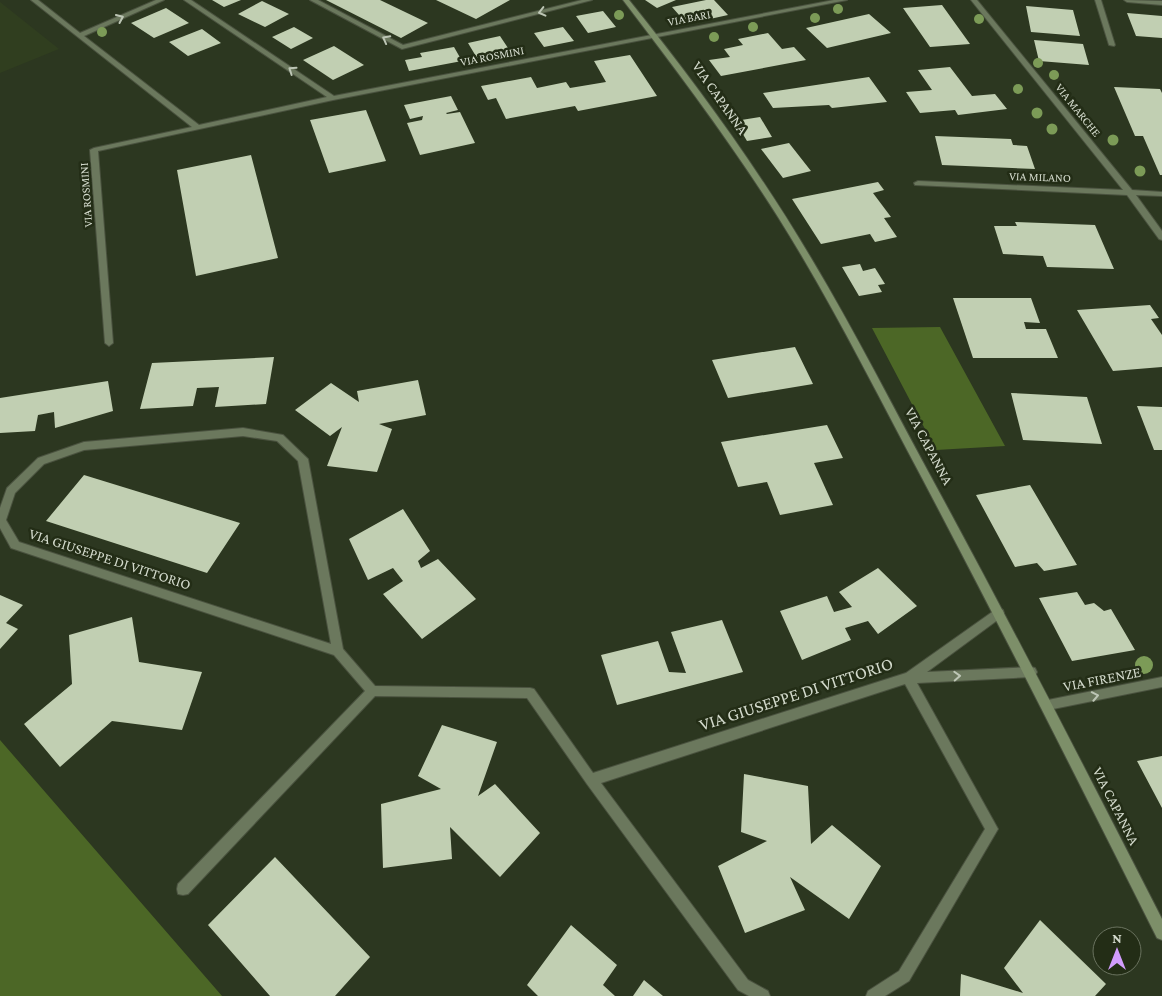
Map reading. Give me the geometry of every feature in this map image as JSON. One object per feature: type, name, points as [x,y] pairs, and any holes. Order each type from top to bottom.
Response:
[{"type":"main road","name":"VIA CAPANNA","points":[[626,0],[711,112],[829,295],[1031,672],[1162,933]]},
{"type":"street","points":[[34,0],[197,127]]},
{"type":"street","points":[[79,36],[161,0]]},
{"type":"street","points":[[187,0],[333,98]]},
{"type":"street","points":[[313,0],[402,48],[589,0]]},
{"type":"street","name":"VIA BARI","points":[[655,36],[844,0]]},
{"type":"street","name":"VIA MARCHE","points":[[974,0],[1130,192],[1162,237]]},
{"type":"street","points":[[1098,0],[1112,45]]},
{"type":"street","points":[[1127,0],[1162,3]]},
{"type":"street","name":"VIA ROSMINI","points":[[109,343],[94,150],[333,98],[655,36]]},
{"type":"street","name":"VIA MILANO","points":[[918,183],[1162,194]]},
{"type":"street","name":"VIA GIUSEPPE DI VITTORIO","points":[[243,432],[280,438],[303,459],[338,651],[14,546],[1,520],[11,491],[42,462],[84,446],[243,432]]},
{"type":"street","points":[[908,678],[999,613]]},
{"type":"street","points":[[338,651],[372,691]]},
{"type":"street","points":[[908,678],[1031,672]]},
{"type":"street","name":"VIA GIUSEPPE DI VITTORIO","points":[[591,780],[908,678],[992,829],[904,976],[873,996]]},
{"type":"street","name":"VIA FIRENZE","points":[[1048,705],[1162,682]]},
{"type":"street","points":[[183,889],[372,691],[530,693],[591,780],[743,985],[763,996]]},
{"type":"shaded area","points":[[0,2],[59,49],[0,73]]},
{"type":"green space","points":[[940,327],[1005,446],[936,450],[872,328]]},
{"type":"green space","points":[[0,740],[222,996],[0,996]]},
{"type":"building","points":[[212,0],[241,0],[224,7]]},
{"type":"building","points":[[326,0],[380,0],[428,23],[401,38]]},
{"type":"building","points":[[436,0],[510,0],[476,19]]},
{"type":"building","points":[[645,0],[676,0],[657,8]]},
{"type":"building","points":[[714,0],[728,15],[687,24],[672,7]]},
{"type":"building","points":[[262,1],[289,14],[265,27],[238,14]]},
{"type":"building","points":[[942,5],[970,44],[930,47],[903,8]]},
{"type":"building","points":[[1026,6],[1073,10],[1080,36],[1031,32]]},
{"type":"building","points":[[166,8],[189,23],[154,38],[131,23]]},
{"type":"building","points":[[603,11],[616,27],[588,33],[576,16]]},
{"type":"building","points":[[1127,13],[1162,16],[1162,38],[1136,36]]},
{"type":"building","points":[[869,14],[891,33],[827,48],[806,28]]},
{"type":"building","points":[[294,27],[313,38],[291,49],[272,37]]},
{"type":"building","points":[[563,27],[574,41],[544,47],[534,33]]},
{"type":"building","points":[[202,29],[221,43],[188,56],[169,42]]},
{"type":"building","points":[[768,33],[782,49],[794,47],[806,60],[721,76],[709,60],[730,57],[724,49],[743,45],[738,39]]},
{"type":"building","points":[[500,36],[510,51],[477,58],[468,43]]},
{"type":"building","points":[[1034,40],[1083,44],[1089,65],[1039,61]]},
{"type":"building","points":[[334,46],[364,65],[333,80],[303,60]]},
{"type":"building","points":[[454,47],[462,61],[409,71],[405,60],[422,57],[420,53]]},
{"type":"building","points":[[630,55],[657,96],[578,111],[575,106],[506,119],[496,98],[488,100],[481,86],[531,77],[537,88],[566,82],[570,88],[606,82],[594,61]]},
{"type":"building","points":[[950,67],[972,96],[995,94],[1007,109],[958,115],[955,110],[920,113],[906,92],[932,90],[918,70]]},
{"type":"building","points":[[869,77],[887,102],[832,108],[829,105],[773,108],[763,93]]},
{"type":"building","points":[[1114,87],[1160,89],[1162,93],[1162,175],[1160,175],[1143,136],[1135,136]]},
{"type":"building","points":[[451,96],[458,110],[446,113],[460,112],[475,143],[420,155],[407,123],[422,120],[423,116],[410,119],[404,105]]},
{"type":"building","points":[[366,110],[386,161],[329,173],[310,120]]},
{"type":"building","points":[[760,117],[772,137],[747,141],[735,121]]},
{"type":"building","points":[[935,136],[1011,139],[1013,145],[1027,146],[1035,169],[942,165]]},
{"type":"building","points":[[789,143],[811,171],[783,178],[761,149]]},
{"type":"building","points":[[251,155],[278,258],[196,276],[177,170]]},
{"type":"building","points":[[878,182],[884,190],[873,193],[891,217],[884,218],[897,237],[875,242],[870,234],[821,244],[792,199]]},
{"type":"building","points":[[1015,222],[1095,225],[1114,269],[1047,267],[1043,256],[1003,254],[994,226],[1017,226]]},
{"type":"building","points":[[860,264],[863,271],[875,268],[885,284],[878,285],[882,292],[859,296],[842,267]]},
{"type":"building","points":[[953,298],[1031,298],[1040,323],[1024,322],[1026,329],[1046,329],[1058,358],[973,358]]},
{"type":"building","points":[[1150,305],[1159,318],[1151,319],[1162,335],[1162,367],[1113,371],[1077,310]]},
{"type":"building","points":[[795,347],[813,384],[728,398],[712,360]]},
{"type":"building","points":[[274,357],[266,404],[215,407],[219,387],[197,388],[193,406],[140,409],[152,363]]},
{"type":"building","points":[[418,380],[426,415],[379,424],[392,429],[377,472],[327,466],[342,427],[330,436],[295,410],[331,383],[359,402],[357,391]]},
{"type":"building","points":[[108,381],[113,411],[55,428],[54,412],[38,415],[35,431],[0,433],[0,398]]},
{"type":"building","points":[[1011,393],[1087,397],[1102,444],[1023,440]]},
{"type":"building","points":[[1137,406],[1162,407],[1162,450],[1154,450]]},
{"type":"building","points":[[827,425],[843,458],[814,463],[833,505],[780,515],[767,482],[738,487],[721,442]]},
{"type":"building","points":[[84,475],[240,523],[207,573],[46,521]]},
{"type":"building","points":[[1030,485],[1077,565],[1044,571],[1037,563],[1015,567],[976,495]]},
{"type":"building","points":[[403,509],[430,551],[418,561],[421,568],[438,559],[476,599],[422,639],[383,594],[403,581],[393,568],[368,580],[349,539]]},
{"type":"building","points":[[878,568],[917,606],[878,634],[868,621],[845,628],[851,640],[802,660],[780,611],[827,596],[834,612],[852,607],[839,592]]},
{"type":"building","points":[[1077,592],[1085,605],[1094,603],[1104,611],[1111,609],[1135,650],[1072,661],[1039,598]]},
{"type":"building","points":[[0,595],[23,605],[6,623],[18,629],[0,649]]},
{"type":"building","points":[[132,617],[139,662],[202,672],[182,730],[112,721],[60,767],[24,724],[72,684],[69,635]]},
{"type":"building","points":[[722,620],[743,672],[617,705],[601,655],[658,641],[669,672],[686,673],[671,632]]},
{"type":"building","points":[[442,725],[497,742],[478,796],[495,784],[540,833],[500,877],[450,827],[452,859],[383,868],[381,804],[441,789],[418,776]]},
{"type":"building","points":[[1162,756],[1162,808],[1137,761]]},
{"type":"building","points":[[744,774],[808,786],[811,844],[832,825],[881,866],[849,919],[790,877],[805,910],[745,933],[718,866],[767,841],[741,832]]},
{"type":"building","points":[[275,857],[370,957],[335,996],[270,996],[208,925]]},
{"type":"building","points":[[1040,920],[1092,970],[1092,976],[1098,976],[1106,984],[1095,996],[960,996],[961,974],[1023,993],[1004,968]]},
{"type":"building","points":[[571,925],[617,965],[603,985],[615,996],[538,996],[527,985]]},
{"type":"building","points":[[644,980],[663,996],[633,996]]}]
